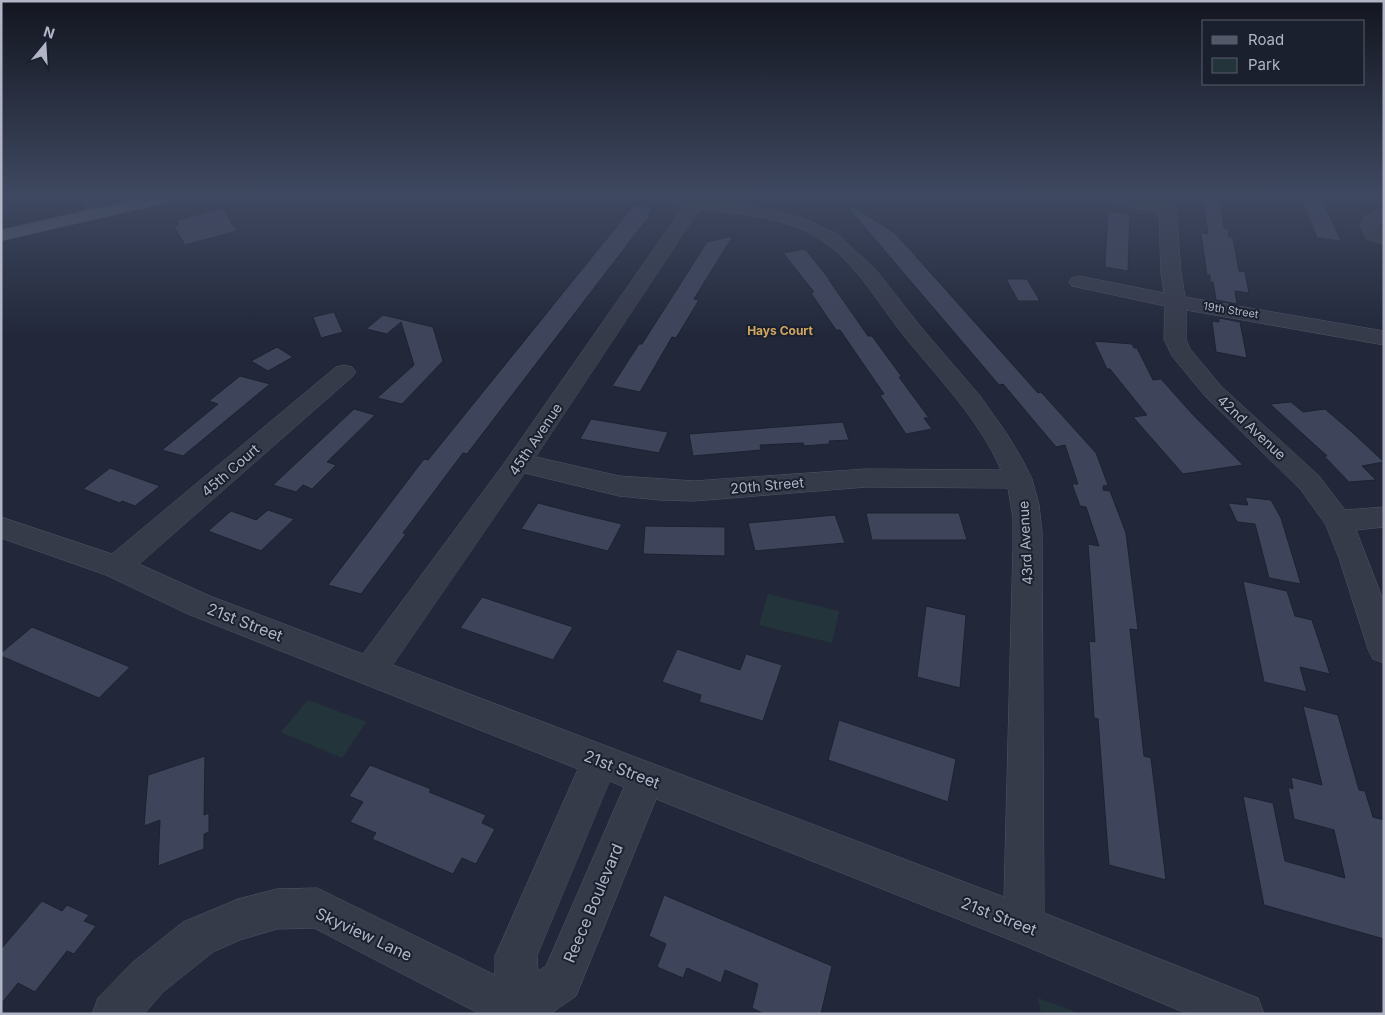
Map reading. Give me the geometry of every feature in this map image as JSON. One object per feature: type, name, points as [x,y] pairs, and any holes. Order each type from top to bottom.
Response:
[{"type":"street","name":"45th Avenue","points":[[370,671],[519,462],[669,241]]},
{"type":"street","name":"43rd Avenue","points":[[835,241],[856,261],[995,435],[1019,480],[1026,512],[1028,610],[1024,925]]},
{"type":"street","name":"42nd Avenue","points":[[1169,241],[1176,302],[1175,339],[1188,364],[1213,391],[1310,483],[1338,521],[1354,558],[1384,649]]},
{"type":"street","name":"19th Street","points":[[1079,282],[1176,302],[1384,338]]},
{"type":"street","name":"45th Court","points":[[116,567],[344,372]]},
{"type":"street","name":"20th Street","points":[[519,462],[618,486],[660,490],[694,491],[866,478],[1019,480]]},
{"type":"street","points":[[1338,521],[1384,518]]},
{"type":"street","name":"21st Street","points":[[1,528],[116,567],[199,604],[1024,925],[1242,1014]]},
{"type":"street","points":[[520,1012],[516,956],[600,761]]},
{"type":"street","name":"Reece Boulevard","points":[[520,1012],[561,981],[646,778]]},
{"type":"street","name":"Skyview Lane","points":[[114,1014],[148,977],[198,937],[238,920],[277,908],[317,908],[520,1012]]},
{"type":"green space","points":[[768,594],[839,611],[832,643],[759,625]]},
{"type":"green space","points":[[308,700],[366,722],[342,758],[281,732]]},
{"type":"green space","points":[[1038,998],[1080,1014],[1041,1014]]},
{"type":"building","points":[[183,241],[198,241],[185,245]]},
{"type":"building","points":[[605,241],[630,241],[467,454],[463,453],[403,533],[406,534],[361,594],[328,585],[424,459],[428,460]]},
{"type":"building","points":[[730,241],[694,299],[699,300],[676,338],[672,337],[640,392],[612,386],[639,344],[642,344],[707,242]]},
{"type":"building","points":[[877,241],[902,241],[1038,393],[1041,392],[1096,453],[1108,485],[1103,486],[1103,490],[1110,491],[1126,533],[1138,630],[1130,629],[1144,756],[1151,758],[1166,880],[1109,865],[1098,719],[1094,718],[1089,641],[1095,642],[1088,544],[1099,546],[1086,507],[1080,506],[1072,484],[1078,484],[1065,445],[1056,447],[1003,384],[999,385]]},
{"type":"building","points":[[1106,241],[1129,241],[1128,271],[1105,267]]},
{"type":"building","points":[[1202,241],[1234,241],[1239,271],[1245,272],[1249,293],[1235,291],[1237,304],[1216,300],[1213,282],[1210,282],[1210,275],[1207,275]]},
{"type":"building","points":[[805,249],[830,280],[868,336],[872,336],[902,377],[899,377],[929,418],[924,418],[932,429],[906,434],[880,395],[884,394],[840,330],[836,330],[811,293],[814,292],[783,253]]},
{"type":"building","points":[[1006,279],[1027,279],[1040,301],[1018,301]]},
{"type":"building","points":[[334,312],[343,332],[321,338],[313,317]]},
{"type":"building","points":[[383,315],[433,327],[443,361],[402,404],[377,398],[414,365],[401,322],[387,334],[366,329]]},
{"type":"building","points":[[1219,318],[1240,322],[1247,358],[1216,352],[1212,321],[1219,322]]},
{"type":"building","points":[[1094,341],[1132,344],[1134,348],[1137,348],[1153,380],[1161,379],[1194,416],[1243,465],[1183,474],[1133,417],[1147,415],[1110,369],[1107,369]]},
{"type":"building","points":[[277,347],[293,357],[268,371],[251,361]]},
{"type":"building","points":[[240,376],[270,384],[183,456],[162,450],[218,404],[209,401]]},
{"type":"building","points":[[1291,402],[1303,412],[1325,409],[1353,433],[1384,462],[1362,466],[1376,480],[1349,482],[1324,456],[1327,456],[1270,404]]},
{"type":"building","points":[[354,409],[375,415],[327,462],[336,465],[312,489],[303,485],[296,492],[273,485]]},
{"type":"building","points":[[591,419],[668,432],[659,453],[580,439]]},
{"type":"building","points":[[843,422],[849,440],[829,441],[830,444],[804,446],[803,443],[760,445],[761,450],[693,456],[689,434]]},
{"type":"building","points":[[110,468],[160,486],[135,506],[122,501],[120,503],[83,489]]},
{"type":"building","points":[[1245,497],[1271,500],[1281,518],[1301,584],[1269,578],[1255,524],[1237,522],[1228,503],[1248,505]]},
{"type":"building","points":[[538,503],[622,524],[608,551],[521,529]]},
{"type":"building","points":[[268,510],[294,519],[261,551],[208,531],[231,511],[256,520]]},
{"type":"building","points":[[866,513],[959,513],[967,540],[872,540]]},
{"type":"building","points":[[835,515],[845,543],[755,551],[748,523]]},
{"type":"building","points":[[645,526],[725,527],[725,556],[643,554]]},
{"type":"building","points":[[1243,581],[1287,591],[1295,616],[1312,620],[1330,674],[1300,667],[1307,692],[1264,682]]},
{"type":"building","points":[[482,597],[573,627],[553,660],[460,628]]},
{"type":"building","points":[[926,606],[966,615],[960,688],[917,677]]},
{"type":"building","points":[[32,627],[130,667],[99,698],[1,656],[1,653]]},
{"type":"building","points":[[677,649],[740,670],[746,654],[782,665],[763,721],[699,702],[701,695],[662,682]]},
{"type":"building","points":[[1303,706],[1338,715],[1359,790],[1365,791],[1373,817],[1384,820],[1384,939],[1264,905],[1243,796],[1273,803],[1285,861],[1345,878],[1334,830],[1294,819],[1288,787],[1293,789],[1291,777],[1322,785]]},
{"type":"building","points":[[839,720],[956,759],[948,802],[828,760]]},
{"type":"building","points":[[205,756],[204,815],[209,813],[209,832],[204,834],[204,849],[158,866],[160,820],[144,826],[148,775]]},
{"type":"building","points":[[370,765],[431,789],[429,792],[486,815],[482,823],[495,829],[476,864],[462,858],[453,874],[372,839],[376,833],[350,822],[363,802],[349,796]]},
{"type":"building","points":[[664,895],[832,966],[821,1014],[764,1014],[752,1008],[758,984],[725,970],[721,983],[687,968],[683,978],[657,967],[666,944],[649,936]]},
{"type":"building","points":[[42,901],[62,911],[67,905],[89,915],[84,921],[96,926],[74,954],[67,951],[35,992],[18,983],[1,1004],[1,949]]},
{"type":"district","name":"Hays Court","points":[[780,330]]}]
